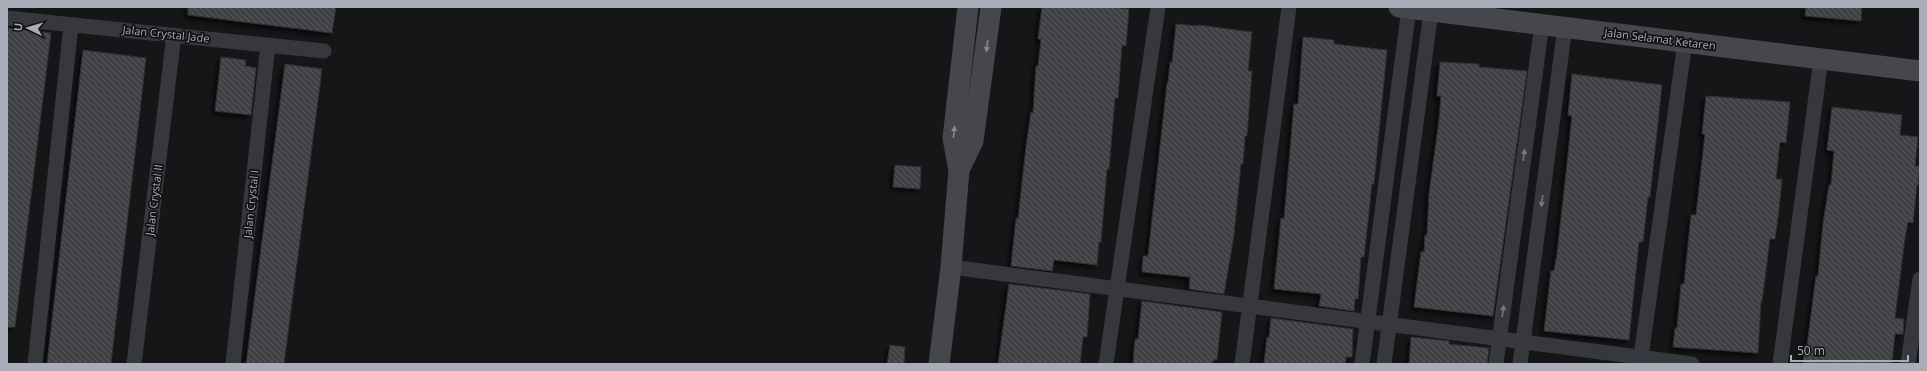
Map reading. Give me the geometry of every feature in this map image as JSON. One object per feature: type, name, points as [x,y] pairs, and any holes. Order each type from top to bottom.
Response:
[{"type":"street","points":[[939,364],[959,170],[953,138],[968,7]]},
{"type":"street","points":[[959,170],[973,141],[991,7]]},
{"type":"street","points":[[1106,364],[1158,7]]},
{"type":"street","points":[[1242,364],[1289,7]]},
{"type":"street","points":[[1362,364],[1404,8]]},
{"type":"street","name":"Jalan Selamat Ketaren","points":[[1404,8],[1431,11],[1512,14],[1542,24],[1920,71]]},
{"type":"street","points":[[1384,364],[1431,11]]},
{"type":"street","name":"Jalan Crystal Jade","points":[[7,18],[324,51]]},
{"type":"street","points":[[1496,364],[1542,24]]},
{"type":"street","points":[[35,364],[71,25]]},
{"type":"street","points":[[1520,364],[1565,27]]},
{"type":"street","name":"Jalan Crystal II","points":[[134,364],[174,35]]},
{"type":"street","points":[[1640,361],[1685,42]]},
{"type":"street","name":"Jalan Crystal I","points":[[233,364],[268,45]]},
{"type":"street","points":[[1780,364],[1821,59]]},
{"type":"street","points":[[1529,118],[1552,121]]},
{"type":"street","points":[[1522,173],[1545,176]]},
{"type":"street","points":[[1516,219],[1539,222]]},
{"type":"street","points":[[1510,263],[1533,266]]},
{"type":"street","points":[[950,267],[1523,342],[1640,361],[1692,364]]},
{"type":"street","points":[[1908,364],[1920,279]]},
{"type":"building","points":[[188,7],[336,7],[332,33],[188,15]]},
{"type":"building","points":[[1042,7],[1109,7],[1129,9],[1126,46],[1122,45],[1118,98],[1115,98],[1109,169],[1107,169],[1101,242],[1099,242],[1097,265],[1054,260],[1052,271],[1011,266],[1016,218],[1018,219],[1031,112],[1033,113],[1036,66],[1038,66],[1041,39],[1038,39]]},
{"type":"building","points":[[1806,7],[1862,7],[1861,21],[1805,16]]},
{"type":"building","points":[[1176,24],[1198,25],[1252,32],[1248,71],[1252,71],[1247,136],[1245,136],[1234,235],[1224,294],[1189,289],[1190,277],[1142,272],[1143,256],[1148,256],[1167,83],[1170,62],[1172,63]]},
{"type":"building","points":[[7,28],[51,33],[15,327],[7,327]]},
{"type":"building","points":[[1303,37],[1334,40],[1334,44],[1387,50],[1374,184],[1372,184],[1364,257],[1361,257],[1358,299],[1355,299],[1354,311],[1319,306],[1321,294],[1274,289],[1281,218],[1284,219],[1294,104],[1298,104]]},
{"type":"building","points":[[83,50],[146,58],[111,364],[47,364]]},
{"type":"building","points":[[221,57],[246,60],[245,66],[256,68],[251,115],[215,111]]},
{"type":"building","points":[[1440,62],[1479,64],[1479,67],[1527,71],[1493,316],[1414,307],[1421,252],[1424,252],[1425,235],[1427,235],[1429,194],[1441,96],[1437,96]]},
{"type":"building","points":[[285,64],[322,69],[284,364],[246,364]]},
{"type":"building","points":[[1572,74],[1662,85],[1650,197],[1648,197],[1643,242],[1639,242],[1629,340],[1544,331],[1551,271],[1554,271],[1557,254],[1568,155],[1572,116],[1568,115]]},
{"type":"building","points":[[1706,96],[1790,102],[1786,143],[1780,142],[1776,179],[1782,179],[1779,210],[1775,239],[1770,239],[1761,302],[1758,353],[1673,347],[1675,328],[1677,328],[1681,284],[1684,284],[1691,215],[1696,215],[1705,134],[1702,134]]},
{"type":"building","points":[[1832,107],[1902,115],[1900,135],[1918,137],[1915,166],[1920,166],[1918,185],[1913,223],[1908,222],[1905,238],[1895,318],[1904,319],[1903,334],[1895,334],[1892,364],[1803,364],[1805,345],[1807,346],[1816,276],[1818,276],[1823,224],[1829,185],[1831,185],[1834,151],[1827,150]]},
{"type":"building","points":[[895,165],[921,167],[920,189],[893,187]]},
{"type":"building","points":[[1009,284],[1090,294],[1087,337],[1083,337],[1080,364],[998,364]]},
{"type":"building","points":[[1142,301],[1222,312],[1217,360],[1213,360],[1213,364],[1133,364],[1135,339],[1138,339]]},
{"type":"building","points":[[1271,318],[1353,329],[1352,357],[1346,357],[1345,364],[1264,364]]},
{"type":"building","points":[[1411,337],[1449,341],[1449,344],[1489,348],[1487,364],[1409,364]]},
{"type":"building","points":[[890,345],[905,347],[904,364],[887,364]]}]
